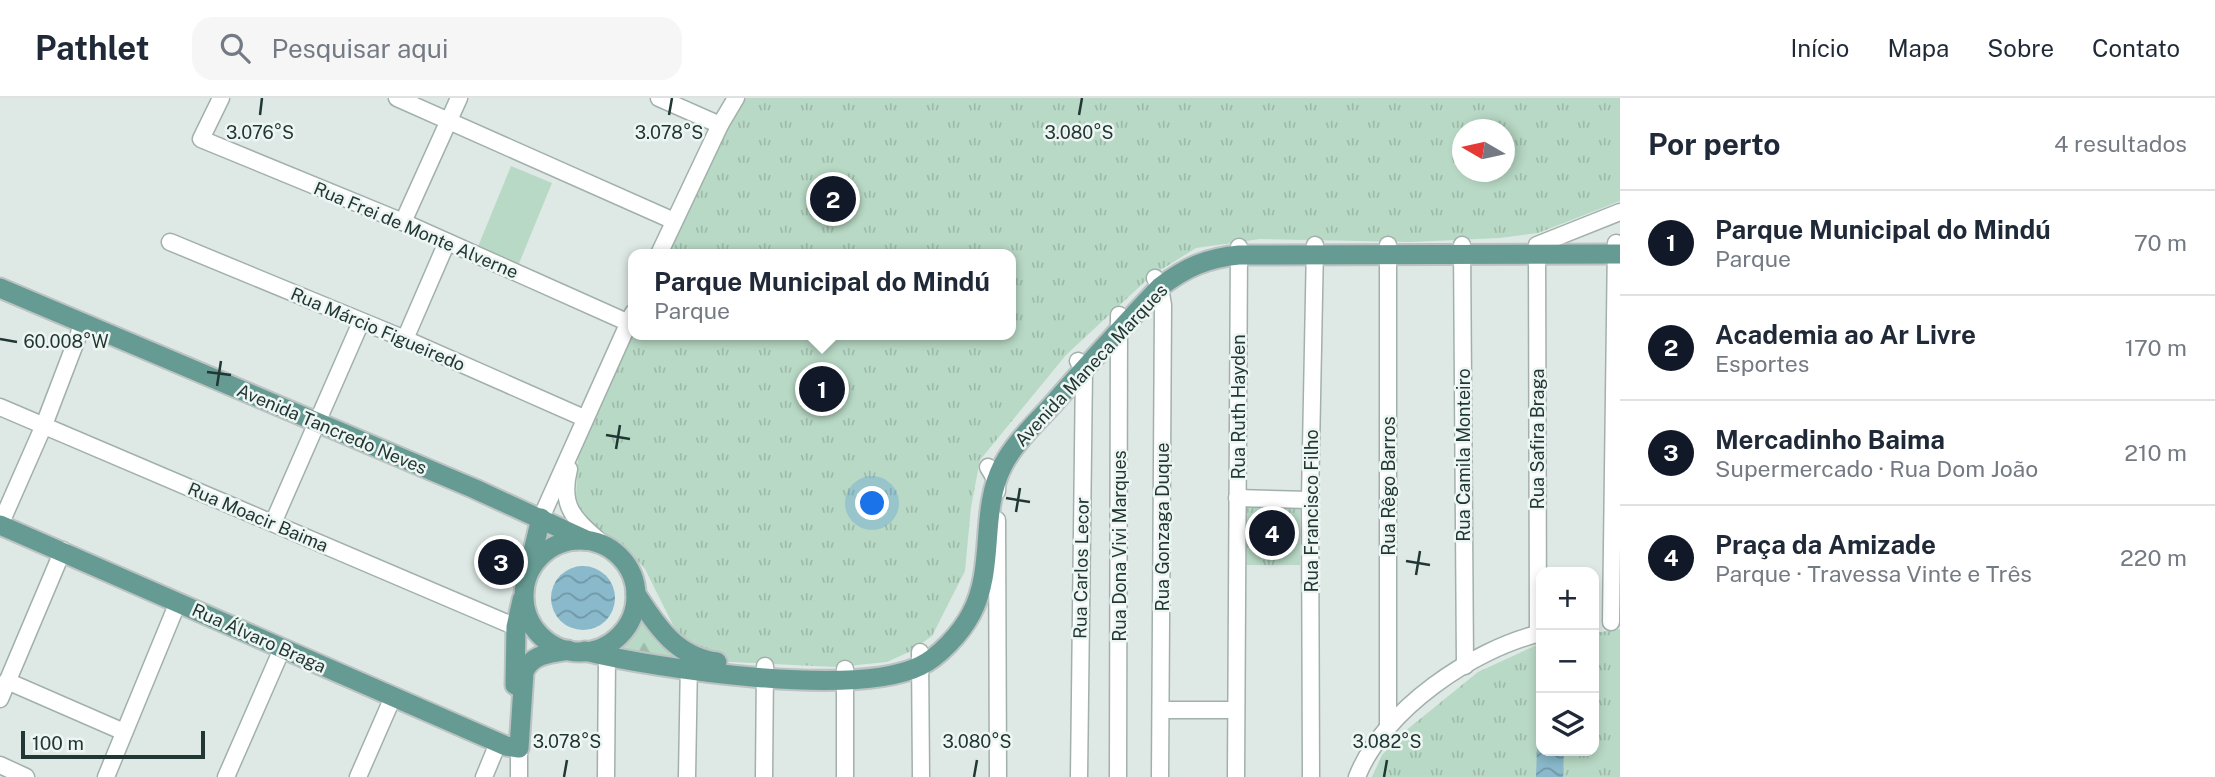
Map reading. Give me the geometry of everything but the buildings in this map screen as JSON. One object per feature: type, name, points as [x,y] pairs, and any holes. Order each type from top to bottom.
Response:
[{"type":"main road","name":"Avenida Maneca Marques","points":[[577,651],[607,657],[689,662],[765,671],[892,675],[949,643],[970,617],[980,595],[992,475],[1081,365],[1158,283],[1208,258],[1239,251],[1316,249],[1618,249]]},
{"type":"main road","name":"Avenida Tancredo Neves","points":[[0,288],[595,543]]},
{"type":"main road","points":[[520,720],[514,668],[516,627],[541,518]]},
{"type":"main road","name":"Rua Álvaro Braga","points":[[0,525],[63,550],[498,743],[519,748]]},
{"type":"main road","points":[[577,651],[544,639],[535,629],[525,605],[526,585],[540,557],[550,549],[561,543],[595,543],[614,551],[630,570],[636,594],[662,632],[689,662]]},
{"type":"main road","points":[[519,748],[527,665],[539,656],[577,651],[611,642],[622,633],[634,608],[636,594]]},
{"type":"street","name":"Rua Frei de Monte Alverne","points":[[221,98],[201,139],[628,317]]},
{"type":"street","points":[[397,98],[674,221]]},
{"type":"street","points":[[403,222],[459,98]]},
{"type":"street","points":[[659,98],[720,125]]},
{"type":"street","points":[[661,249],[720,125],[736,98]]},
{"type":"street","points":[[1537,249],[1620,212]]},
{"type":"street","name":"Rua Márcio Figueiredo","points":[[170,242],[405,339],[581,424]]},
{"type":"street","points":[[405,339],[447,242]]},
{"type":"street","name":"Rua Francisco Filho","points":[[1311,777],[1310,499],[1316,249]]},
{"type":"street","name":"Rua Rêgo Barros","points":[[1388,249],[1388,726]]},
{"type":"street","name":"Rua Camila Monteiro","points":[[1462,249],[1465,666]]},
{"type":"street","name":"Rua Safira Braga","points":[[1537,249],[1539,630]]},
{"type":"street","points":[[1615,622],[1618,249]]},
{"type":"street","name":"Rua Ruth Hayden","points":[[1236,777],[1239,251]]},
{"type":"street","name":"Rua Gonzaga Duque","points":[[1158,283],[1160,777]]},
{"type":"street","points":[[273,523],[361,322]]},
{"type":"street","name":"Rua Dona Vivi Marques","points":[[1118,777],[1120,322]]},
{"type":"street","points":[[0,525],[44,425],[83,323]]},
{"type":"street","points":[[541,518],[628,324]]},
{"type":"street","name":"Rua Carlos Lecor","points":[[1079,777],[1081,365]]},
{"type":"street","name":"Rua Moacir Baima","points":[[0,407],[516,627]]},
{"type":"street","points":[[581,424],[567,478],[567,506],[595,543]]},
{"type":"street","points":[[992,475],[998,777]]},
{"type":"street","points":[[1237,498],[1310,499]]},
{"type":"street","points":[[0,699],[63,550]]},
{"type":"street","points":[[106,777],[178,602]]},
{"type":"street","points":[[1357,777],[1373,745],[1388,726],[1441,681],[1497,648],[1536,634]]},
{"type":"street","points":[[230,776],[282,649]]},
{"type":"street","points":[[606,777],[607,657]]},
{"type":"street","points":[[921,659],[921,777]]},
{"type":"street","points":[[687,777],[689,662]]},
{"type":"street","points":[[764,777],[765,671]]},
{"type":"street","points":[[845,675],[845,777]]},
{"type":"street","points":[[7,681],[124,732]]},
{"type":"street","points":[[358,777],[393,697]]},
{"type":"street","points":[[1161,710],[1236,710]]},
{"type":"street","points":[[484,777],[498,743]]},
{"type":"street","points":[[519,748],[519,777]]},
{"type":"street","points":[[0,765],[26,777]]},
{"type":"green space","points":[[746,98],[1620,98],[1620,201],[1538,233],[1500,238],[1410,242],[1260,239],[1196,248],[1151,276],[1066,355],[980,460],[971,507],[965,571],[932,636],[911,651],[887,662],[837,667],[710,661],[686,651],[645,569],[621,542],[592,528],[582,517],[576,496],[578,457],[629,340],[1016,340],[1016,249],[669,249],[724,127]]},
{"type":"green space","points":[[511,166],[552,183],[518,266],[477,249]]},
{"type":"green space","points":[[1245,501],[1300,502],[1300,565],[1245,565]]},
{"type":"green space","points":[[638,609],[658,644],[684,664],[601,653],[623,641]]},
{"type":"green space","points":[[1620,629],[1620,777],[1372,777],[1382,755],[1404,732],[1478,672],[1536,645],[1536,756],[1599,756],[1599,632]]},
{"type":"water","points":[[583,566],[601,572],[609,580],[615,598],[609,616],[601,624],[583,630],[565,624],[557,616],[551,598],[557,580],[565,572]]},
{"type":"water","points":[[1537,756],[1564,756],[1563,777],[1536,777]]},
{"type":"place","name":"Academia ao Ar Livre","points":[[833,199]]},
{"type":"place","name":"Parque Municipal do Mindú","points":[[822,389]]},
{"type":"place","name":"Praça da Amizade","points":[[1272,533]]},
{"type":"place","name":"Mercadinho Baima","points":[[501,562]]}]
